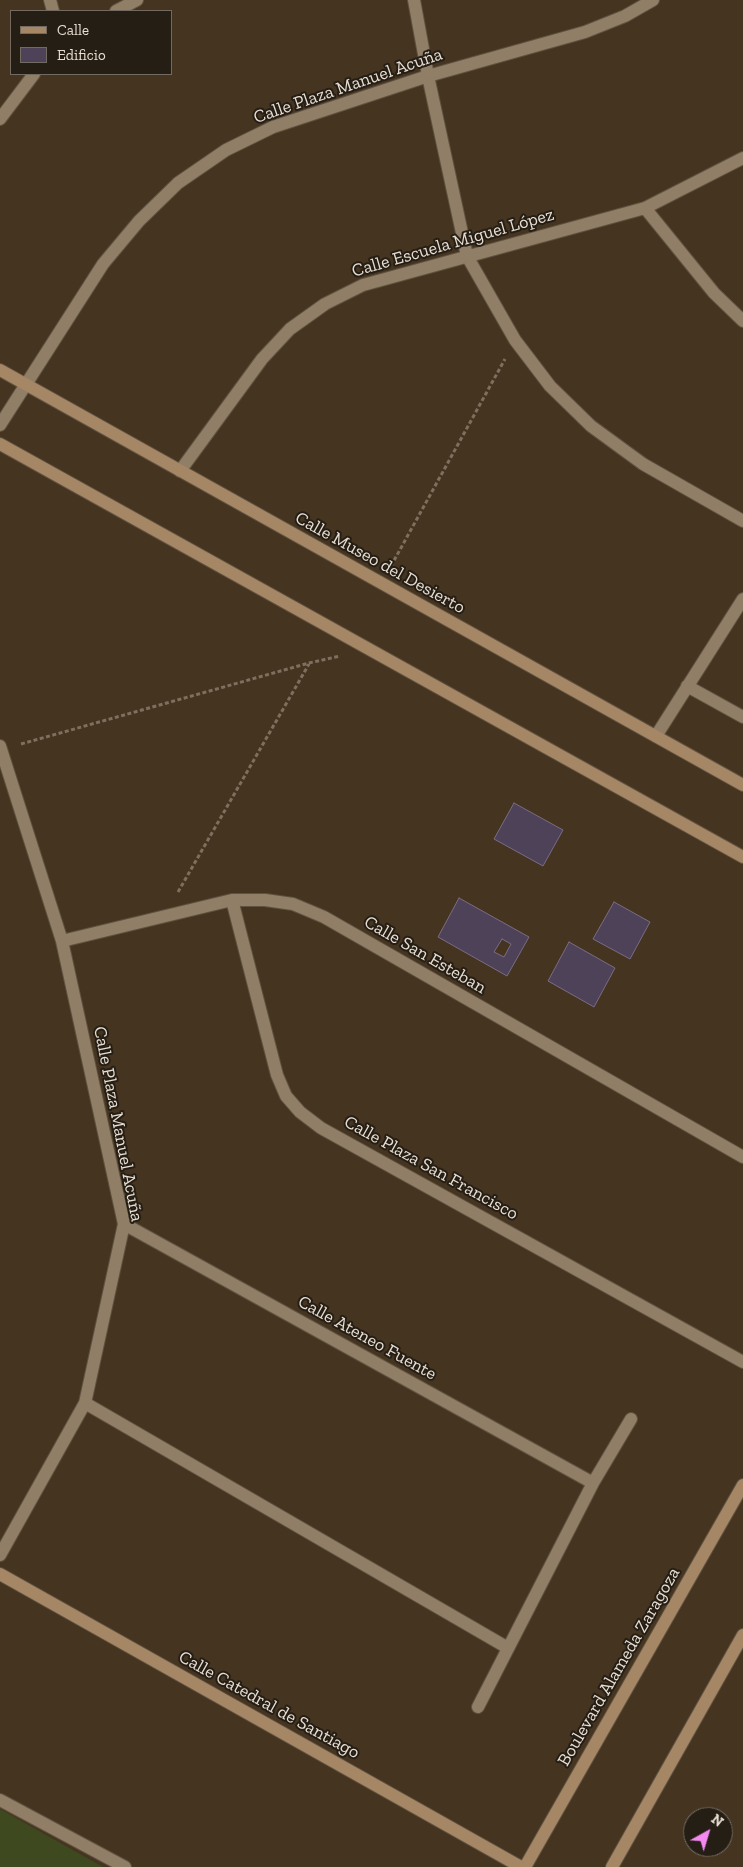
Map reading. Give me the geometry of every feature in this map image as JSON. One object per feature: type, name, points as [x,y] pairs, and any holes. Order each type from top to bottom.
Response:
[{"type":"street","points":[[118,10],[137,0]]},
{"type":"street","points":[[414,0],[428,76],[467,256],[515,340],[550,386],[591,426],[643,464],[743,521]]},
{"type":"street","name":"Calle Plaza Manuel Acuña","points":[[0,425],[103,264],[139,221],[178,183],[226,150],[273,127],[428,76],[586,32],[624,16],[652,0]]},
{"type":"street","points":[[0,118],[33,75]]},
{"type":"street","name":"Calle Escuela Miguel López","points":[[180,471],[262,359],[290,329],[324,304],[363,285],[645,208],[743,158]]},
{"type":"street","points":[[645,208],[714,293],[743,321]]},
{"type":"street","name":"Calle Museo del Desierto","points":[[0,370],[743,785]]},
{"type":"street","points":[[0,444],[743,857]]},
{"type":"street","points":[[656,736],[743,599]]},
{"type":"street","points":[[687,686],[743,717]]},
{"type":"street","name":"Calle Plaza Manuel Acuña","points":[[0,1555],[85,1403],[124,1224],[62,941],[1,748]]},
{"type":"street","name":"Calle San Esteban","points":[[62,941],[232,900],[265,900],[294,904],[324,917],[743,1157]]},
{"type":"street","name":"Calle Plaza San Francisco","points":[[232,900],[278,1075],[286,1096],[300,1112],[321,1128],[743,1362]]},
{"type":"street","name":"Calle Ateneo Fuente","points":[[124,1224],[593,1483]]},
{"type":"street","points":[[85,1403],[508,1648]]},
{"type":"street","points":[[478,1707],[593,1483],[631,1419]]},
{"type":"street","name":"Boulevard Alameda Zaragoza","points":[[525,1867],[743,1485]]},
{"type":"street","name":"Calle Catedral de Santiago","points":[[0,1574],[521,1867]]},
{"type":"street","points":[[612,1867],[743,1634]]},
{"type":"street","points":[[0,1800],[125,1867]]},
{"type":"path","points":[[381,584],[515,340]]},
{"type":"path","points":[[1,748],[309,663],[370,650]]},
{"type":"path","points":[[163,916],[309,663]]},
{"type":"green space","points":[[0,1809],[103,1867],[0,1867]]},
{"type":"building","points":[[514,803],[563,830],[543,866],[494,839]]},
{"type":"building","points":[[459,898],[529,937],[507,976],[438,937]],"holes":[[[502,939],[511,944],[504,957],[494,952]]]},
{"type":"building","points":[[614,902],[650,922],[630,959],[593,939]]},
{"type":"building","points":[[569,942],[615,968],[594,1007],[548,981]]}]
